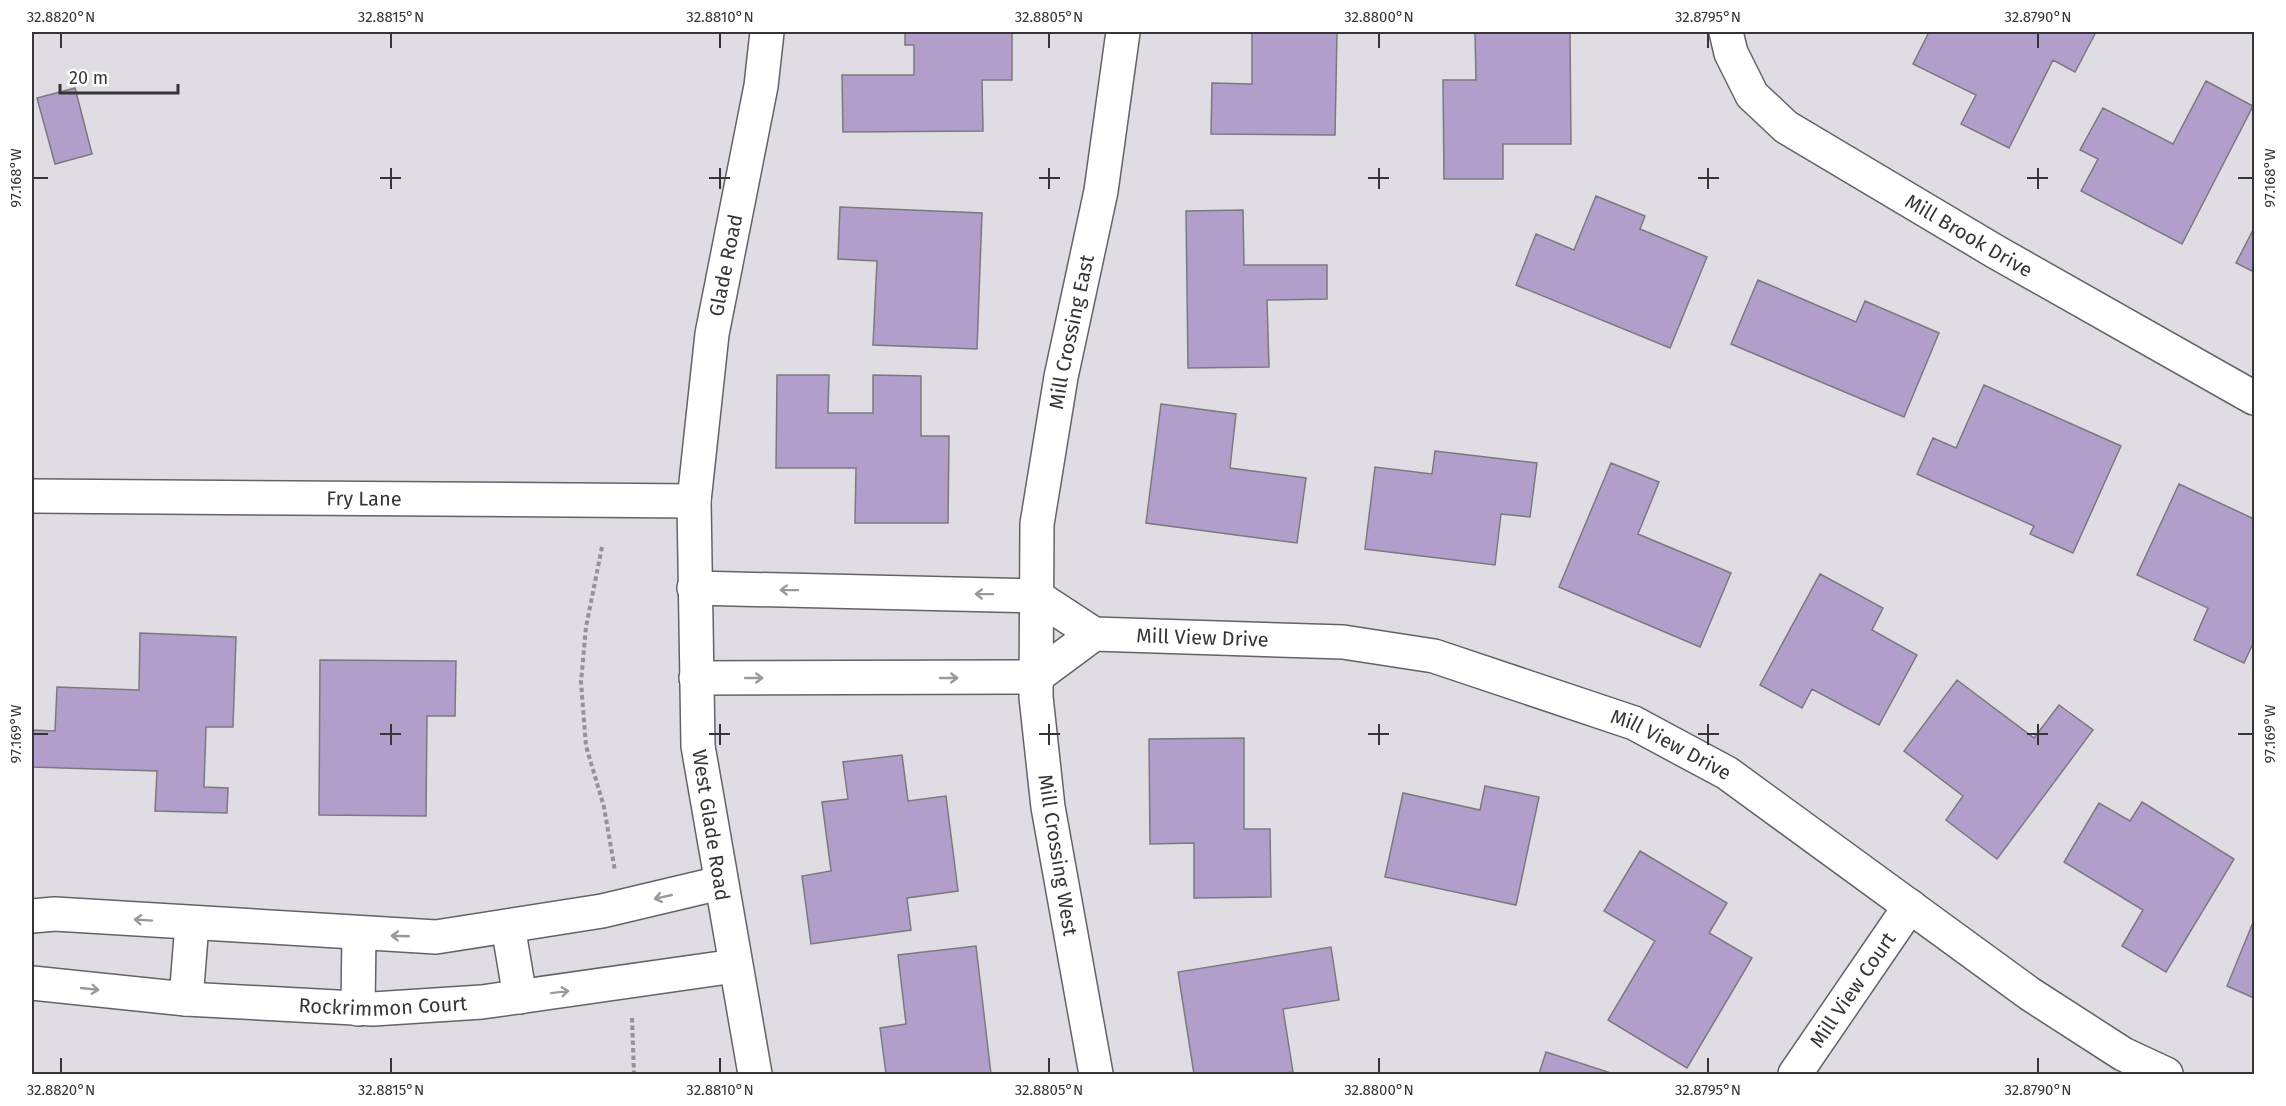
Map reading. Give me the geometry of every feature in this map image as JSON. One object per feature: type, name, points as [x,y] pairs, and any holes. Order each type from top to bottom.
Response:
[{"type":"street","name":"Glade Road","points":[[694,501],[712,334],[761,86],[767,32]]},
{"type":"street","name":"Mill Crossing East","points":[[1035,633],[1037,524],[1061,377],[1101,191],[1123,32]]},
{"type":"street","name":"Mill Brook Drive","points":[[1726,32],[1731,53],[1752,95],[1786,127],[1996,252],[2254,398]]},
{"type":"street","name":"Fry Lane","points":[[32,496],[694,501]]},
{"type":"street","name":"West Glade Road","points":[[694,501],[698,746],[755,1074]]},
{"type":"street","points":[[694,588],[1036,596],[1094,634],[1035,677],[696,678]]},
{"type":"street","name":"Mill Crossing West","points":[[1035,633],[1035,677],[1048,807],[1096,1074]]},
{"type":"street","name":"Mill View Drive","points":[[1094,634],[1343,642],[1434,656],[1634,723],[1727,773],[2030,994],[2123,1054],[2166,1074]]},
{"type":"street","points":[[32,916],[55,914],[436,938],[622,906],[720,883]]},
{"type":"street","name":"Mill View Court","points":[[1795,1074],[1910,906]]},
{"type":"street","points":[[186,999],[192,924]]},
{"type":"street","points":[[508,926],[520,997]]},
{"type":"street","points":[[358,1009],[359,934]]},
{"type":"street","name":"Rockrimmon Court","points":[[32,983],[186,999],[358,1009],[482,1002],[630,983],[735,966]]},
{"type":"path","points":[[602,547],[586,627],[581,682],[586,746],[604,807],[622,906]]},
{"type":"path","points":[[630,983],[634,1074]]},
{"type":"building","points":[[905,32],[1012,32],[1012,80],[982,80],[983,131],[843,132],[842,75],[914,75],[914,45],[905,45]]},
{"type":"building","points":[[1252,32],[1337,32],[1335,135],[1211,134],[1212,83],[1252,84]]},
{"type":"building","points":[[1475,32],[1570,32],[1571,144],[1503,144],[1503,179],[1444,179],[1443,80],[1476,80]]},
{"type":"building","points":[[1929,32],[2096,32],[2075,72],[2053,60],[2009,148],[1961,124],[1976,95],[1913,64]]},
{"type":"building","points":[[2206,81],[2253,106],[2182,244],[2081,191],[2098,159],[2080,150],[2103,108],[2173,144]]},
{"type":"building","points":[[75,88],[92,154],[55,164],[37,98]]},
{"type":"building","points":[[1596,196],[1645,216],[1640,229],[1707,257],[1670,348],[1516,285],[1536,234],[1574,250]]},
{"type":"building","points":[[840,207],[982,213],[977,349],[873,345],[877,261],[838,259]]},
{"type":"building","points":[[1243,210],[1244,265],[1327,265],[1327,299],[1267,300],[1269,367],[1188,368],[1186,211]]},
{"type":"building","points":[[2254,228],[2254,272],[2236,263]]},
{"type":"building","points":[[1758,280],[1856,322],[1865,301],[1939,333],[1904,417],[1731,344]]},
{"type":"building","points":[[777,375],[829,375],[828,413],[873,413],[873,375],[921,376],[921,436],[949,436],[948,523],[855,523],[856,468],[776,468]]},
{"type":"building","points":[[1984,385],[2121,446],[2073,553],[2030,534],[2034,526],[1917,474],[1933,438],[1956,448]]},
{"type":"building","points":[[1161,404],[1236,414],[1230,468],[1306,478],[1297,543],[1146,523]]},
{"type":"building","points":[[1435,451],[1537,463],[1530,517],[1501,514],[1495,565],[1365,549],[1375,467],[1432,474]]},
{"type":"building","points":[[1611,463],[1659,482],[1638,534],[1731,573],[1700,647],[1559,587]]},
{"type":"building","points":[[2179,484],[2254,519],[2254,641],[2244,663],[2194,640],[2208,608],[2137,575]]},
{"type":"building","points":[[1820,574],[1883,608],[1872,630],[1917,655],[1879,725],[1812,689],[1802,708],[1760,685]]},
{"type":"building","points":[[140,633],[236,637],[233,727],[206,727],[204,787],[228,788],[227,813],[155,811],[157,771],[32,767],[32,730],[55,731],[57,687],[139,690]]},
{"type":"building","points":[[320,660],[456,661],[455,716],[427,716],[426,816],[319,815]]},
{"type":"building","points":[[1957,680],[2034,738],[2059,705],[2093,730],[1997,859],[1946,820],[1963,796],[1904,751]]},
{"type":"building","points":[[1244,738],[1244,829],[1270,829],[1271,897],[1194,898],[1194,843],[1150,844],[1149,739]]},
{"type":"building","points":[[902,755],[908,801],[946,796],[958,891],[907,898],[911,930],[811,944],[802,876],[831,871],[822,802],[848,799],[843,762]]},
{"type":"building","points":[[1485,786],[1539,797],[1516,905],[1385,877],[1403,793],[1480,810]]},
{"type":"building","points":[[2142,802],[2234,859],[2166,972],[2122,946],[2143,910],[2064,862],[2099,803],[2130,821]]},
{"type":"building","points":[[1640,851],[1727,903],[1709,933],[1752,958],[1687,1068],[1608,1020],[1655,941],[1604,911]]},
{"type":"building","points":[[2254,920],[2254,998],[2227,986]]},
{"type":"building","points":[[976,946],[991,1074],[886,1074],[880,1028],[906,1024],[898,955]]},
{"type":"building","points":[[1331,947],[1339,1000],[1283,1009],[1293,1072],[1194,1074],[1178,972]]},
{"type":"building","points":[[1546,1052],[1611,1073],[1539,1074]]}]
